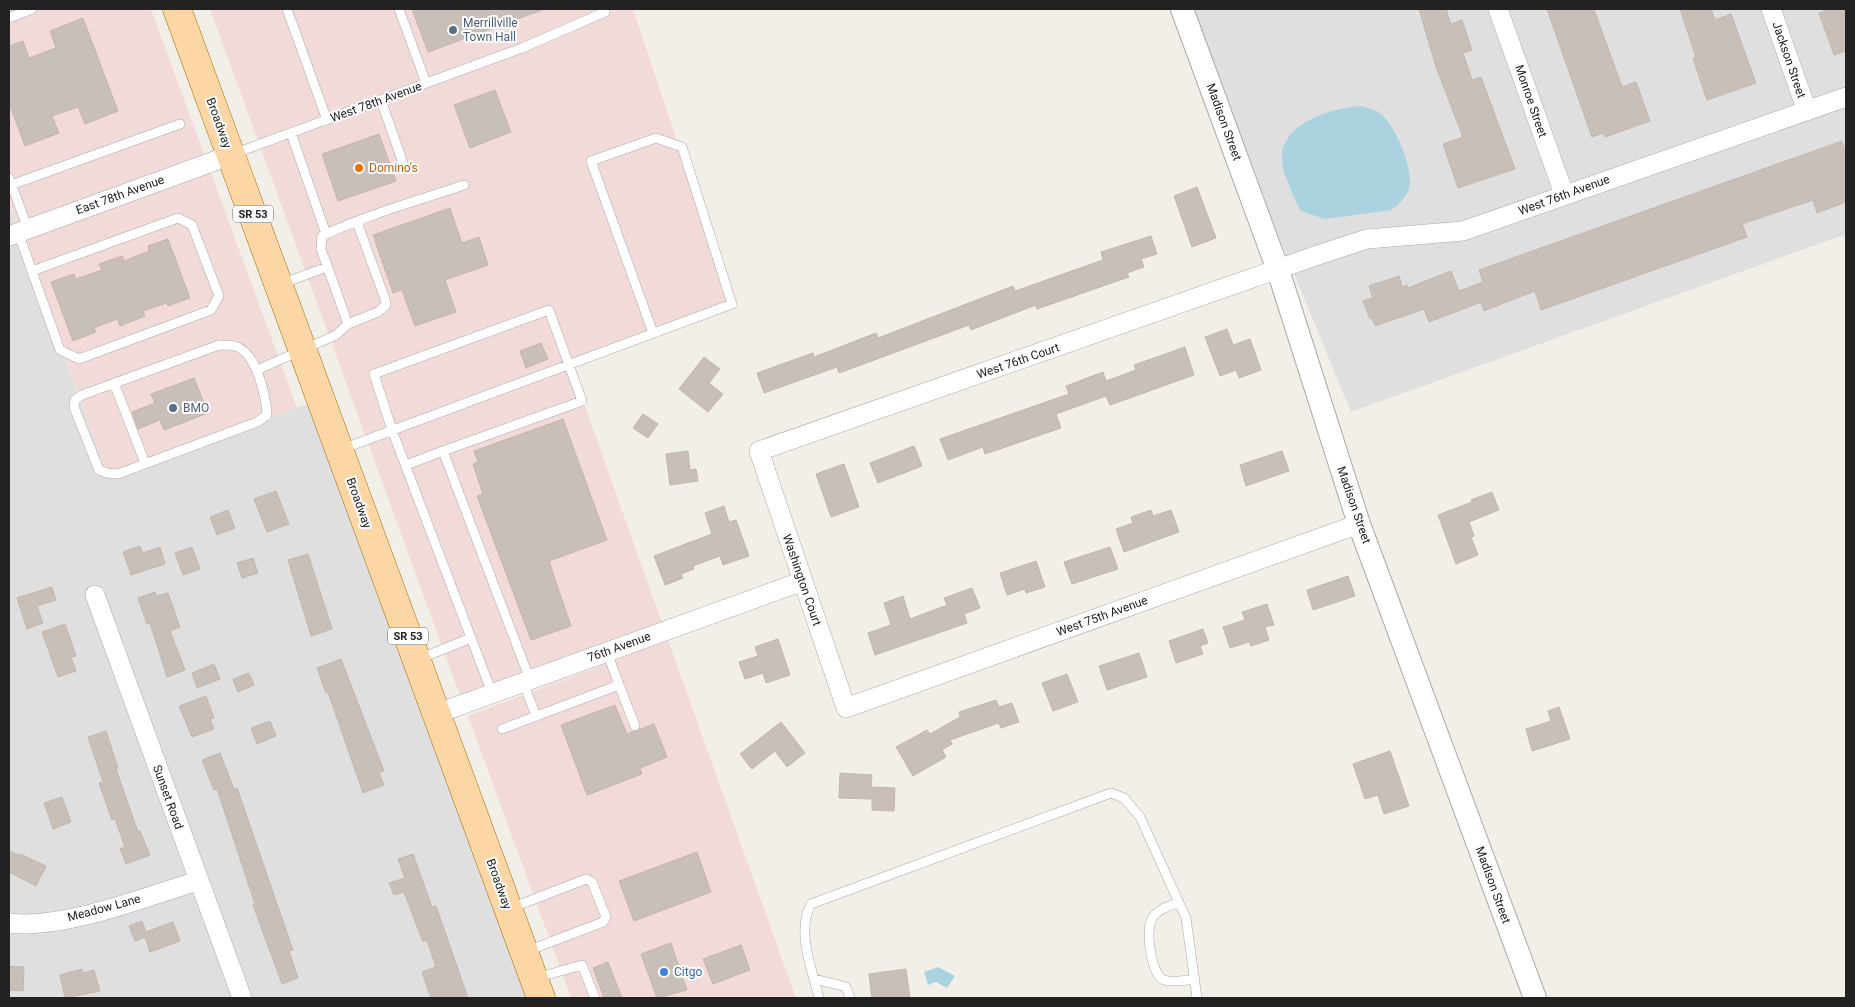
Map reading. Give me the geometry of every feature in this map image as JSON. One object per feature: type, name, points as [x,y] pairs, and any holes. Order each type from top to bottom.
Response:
[{"type":"main road","name":"Broadway","points":[[177,9],[537,989]]},
{"type":"street","name":"Madison Street","points":[[1182,9],[1278,270],[1359,524],[1535,998]]},
{"type":"street","name":"Monroe Street","points":[[1498,9],[1564,194]]},
{"type":"street","name":"Jackson Street","points":[[1771,9],[1806,110]]},
{"type":"street","name":"West 76th Avenue","points":[[1278,270],[1367,239],[1463,231],[1564,194],[1846,97]]},
{"type":"street","name":"East 78th Avenue","points":[[18,232],[231,155]]},
{"type":"street","name":"West 76th Court","points":[[759,452],[1278,270]]},
{"type":"street","name":"Washington Court","points":[[759,452],[846,708]]},
{"type":"street","name":"West 75th Avenue","points":[[846,708],[1359,524]]},
{"type":"street","name":"76th Avenue","points":[[436,714],[802,581]]},
{"type":"street","name":"Sunset Road","points":[[94,596],[242,998]]},
{"type":"street","name":"Meadow Lane","points":[[9,923],[26,925],[80,916],[198,881]]},
{"type":"lane","points":[[9,18],[32,9]]},
{"type":"lane","points":[[287,9],[327,120]]},
{"type":"lane","points":[[398,9],[426,83]]},
{"type":"lane","name":"West 78th Avenue","points":[[231,155],[522,48],[605,12],[604,9]]},
{"type":"lane","points":[[382,100],[405,169]]},
{"type":"lane","points":[[32,271],[178,218],[192,225],[219,296],[211,310],[79,359],[60,350],[18,232],[10,181],[180,124]]},
{"type":"lane","points":[[291,133],[326,234]]},
{"type":"lane","points":[[339,450],[732,304],[682,147],[656,138],[591,161],[653,333]]},
{"type":"lane","points":[[348,324],[327,267],[320,241],[322,236],[464,185]]},
{"type":"lane","points":[[257,370],[336,336],[348,324],[378,312],[386,305],[357,222]]},
{"type":"lane","points":[[279,285],[327,267]]},
{"type":"lane","points":[[406,465],[582,401],[549,310],[374,374],[392,430],[492,693]]},
{"type":"lane","points":[[219,345],[236,346],[246,353],[257,370],[267,415],[257,422],[118,474],[99,470],[74,407],[76,400],[82,395],[219,345]]},
{"type":"lane","points":[[114,383],[145,463]]},
{"type":"lane","points":[[444,451],[527,681],[536,716]]},
{"type":"lane","points":[[416,660],[471,638]]},
{"type":"lane","points":[[607,652],[635,726]]},
{"type":"lane","points":[[502,728],[619,685]]},
{"type":"lane","points":[[819,998],[805,936],[806,914],[811,904],[1111,793],[1124,798],[1140,817],[1186,918],[1197,998]]},
{"type":"lane","points":[[508,908],[586,879],[592,882],[606,916],[603,922],[524,952]]},
{"type":"lane","points":[[1178,902],[1160,910],[1152,919],[1148,932],[1155,972],[1162,980],[1194,979]]},
{"type":"lane","points":[[537,989],[582,965],[595,998]]},
{"type":"lane","points":[[815,979],[846,987],[850,998]]},
{"type":"shaded area","points":[[9,9],[151,9],[297,408],[107,473],[9,204]]},
{"type":"shaded area","points":[[210,9],[633,9],[732,304],[570,364],[662,623],[460,696]]},
{"type":"shaded area","points":[[1185,9],[1846,9],[1846,234],[1351,412]]},
{"type":"shaded area","points":[[9,206],[107,473],[321,400],[541,998],[9,998]]},
{"type":"shaded area","points":[[668,640],[796,998],[571,998],[468,716]]},
{"type":"water","points":[[1362,106],[1381,114],[1398,138],[1406,158],[1410,177],[1410,185],[1405,196],[1391,210],[1325,219],[1301,211],[1288,184],[1282,162],[1285,144],[1291,134],[1312,119],[1338,109]]},
{"type":"water","points":[[938,967],[955,976],[947,988],[936,982],[928,985],[924,972]]},
{"type":"building","name":"Merrillville Town Hall","points":[[412,9],[542,9],[542,10],[428,52]]},
{"type":"building","points":[[1419,9],[1446,9],[1451,24],[1462,20],[1472,50],[1463,53],[1472,80],[1481,77],[1515,169],[1458,188],[1443,144],[1463,137],[1436,67]]},
{"type":"building","points":[[1547,9],[1594,9],[1622,87],[1636,82],[1650,121],[1605,137],[1603,133],[1592,137]]},
{"type":"building","points":[[1680,9],[1711,9],[1715,20],[1731,14],[1756,83],[1707,100],[1693,58],[1696,57]]},
{"type":"building","points":[[1832,9],[1846,9],[1846,51],[1834,55],[1819,13]]},
{"type":"building","points":[[83,18],[118,111],[85,124],[78,107],[52,116],[59,133],[25,146],[9,103],[9,46],[23,41],[29,58],[56,48],[50,31]]},
{"type":"building","points":[[495,90],[511,132],[470,148],[454,105]]},
{"type":"building","name":"Domino's","points":[[379,134],[396,181],[338,201],[322,154]]},
{"type":"building","points":[[1842,141],[1846,154],[1846,202],[1817,213],[1813,200],[1742,224],[1747,237],[1541,310],[1535,291],[1484,311],[1481,302],[1429,322],[1424,309],[1375,326],[1363,301],[1373,298],[1369,286],[1399,276],[1402,287],[1407,285],[1408,288],[1451,271],[1459,291],[1483,282],[1479,270]]},
{"type":"building","points":[[1197,187],[1216,238],[1192,247],[1174,196]]},
{"type":"building","points":[[450,208],[462,243],[479,237],[488,265],[445,280],[456,312],[415,326],[402,290],[393,293],[373,235]]},
{"type":"building","points":[[1151,236],[1157,254],[1141,259],[1144,267],[1127,273],[1129,277],[1037,309],[1036,305],[971,330],[969,325],[839,373],[837,367],[764,393],[757,373],[813,353],[814,357],[876,333],[878,338],[1013,286],[1015,291],[1103,260],[1101,252]]},
{"type":"building","points":[[168,239],[190,298],[168,306],[167,303],[143,311],[145,316],[120,326],[117,319],[94,328],[96,332],[73,341],[51,282],[74,274],[76,279],[102,270],[99,264],[122,256],[124,261],[149,251],[148,246]]},
{"type":"building","points":[[1227,329],[1233,345],[1250,339],[1261,370],[1239,378],[1236,370],[1220,376],[1205,337]]},
{"type":"building","points":[[541,343],[548,359],[526,368],[520,351]]},
{"type":"building","points":[[1185,347],[1194,375],[1110,405],[1106,396],[1056,414],[1061,428],[985,454],[983,447],[948,460],[940,439],[1069,394],[1066,386],[1103,372],[1106,381],[1136,370],[1134,365]]},
{"type":"building","points":[[704,357],[720,369],[709,383],[723,394],[708,412],[679,389]]},
{"type":"building","name":"BMO","points":[[194,378],[208,413],[164,430],[160,420],[138,429],[132,412],[155,403],[151,394]]},
{"type":"building","points":[[643,414],[658,424],[648,438],[633,428]]},
{"type":"building","points":[[563,419],[607,540],[549,561],[571,626],[531,640],[477,496],[483,494],[473,464],[478,462],[474,451]]},
{"type":"building","points":[[914,446],[922,466],[878,483],[870,463]]},
{"type":"building","points":[[688,451],[690,470],[696,469],[698,481],[670,485],[666,454]]},
{"type":"building","points":[[1282,451],[1289,471],[1246,486],[1240,465]]},
{"type":"building","points":[[844,464],[859,507],[831,517],[816,474]]},
{"type":"building","points":[[276,491],[289,524],[267,532],[254,499]]},
{"type":"building","points":[[1492,492],[1499,510],[1469,522],[1474,536],[1471,537],[1478,555],[1456,564],[1438,515]]},
{"type":"building","points":[[724,506],[729,522],[736,520],[749,556],[723,565],[720,556],[693,566],[694,569],[681,574],[683,578],[665,585],[654,556],[712,534],[705,513]]},
{"type":"building","points":[[228,510],[235,528],[217,535],[210,517]]},
{"type":"building","points":[[1151,510],[1153,516],[1171,510],[1179,532],[1124,552],[1116,529],[1133,523],[1131,517]]},
{"type":"building","points":[[140,546],[143,553],[160,547],[165,564],[131,575],[123,552]]},
{"type":"building","points":[[192,547],[200,569],[183,575],[175,553]]},
{"type":"building","points":[[1110,547],[1118,569],[1072,584],[1064,562]]},
{"type":"building","points":[[308,554],[332,629],[311,636],[288,560]]},
{"type":"building","points":[[253,558],[258,573],[242,578],[237,563]]},
{"type":"building","points":[[1036,561],[1045,587],[1026,593],[1025,589],[1007,595],[1000,573]]},
{"type":"building","points":[[1348,576],[1355,596],[1313,610],[1307,590]]},
{"type":"building","points":[[52,587],[56,600],[37,606],[43,623],[27,629],[17,598]]},
{"type":"building","points":[[972,588],[980,608],[964,614],[967,623],[875,655],[868,633],[891,625],[884,603],[903,596],[910,619],[947,605],[944,598]]},
{"type":"building","points":[[155,592],[157,596],[168,593],[180,627],[170,631],[185,670],[167,677],[150,623],[147,624],[138,598]]},
{"type":"building","points":[[1267,604],[1274,625],[1265,627],[1269,640],[1251,646],[1249,642],[1230,648],[1223,627],[1245,620],[1242,612]]},
{"type":"building","points":[[65,624],[76,656],[71,657],[76,671],[58,677],[42,632]]},
{"type":"building","points":[[1203,629],[1208,643],[1200,646],[1203,654],[1176,663],[1169,641]]},
{"type":"building","points":[[778,639],[790,675],[766,683],[763,673],[745,679],[739,662],[758,656],[755,647]]},
{"type":"building","points":[[1139,653],[1147,677],[1107,690],[1099,666]]},
{"type":"building","points":[[341,659],[384,771],[379,773],[384,785],[363,793],[328,692],[326,693],[317,668]]},
{"type":"building","points":[[214,664],[220,679],[197,688],[192,673]]},
{"type":"building","points":[[249,673],[254,685],[238,692],[233,679]]},
{"type":"building","points":[[1067,674],[1078,702],[1053,711],[1042,683]]},
{"type":"building","points":[[206,696],[214,718],[210,719],[214,729],[192,737],[179,706]]},
{"type":"building","points":[[996,700],[999,707],[1012,703],[1019,722],[1001,728],[999,723],[950,740],[952,744],[942,750],[946,757],[913,776],[896,747],[927,730],[930,734],[960,717],[959,712]]},
{"type":"building","points":[[615,705],[627,734],[654,724],[667,757],[640,768],[642,774],[587,795],[561,725]]},
{"type":"building","points":[[1559,707],[1570,739],[1532,751],[1526,729],[1551,721],[1548,711]]},
{"type":"building","points":[[270,721],[276,736],[257,744],[251,728]]},
{"type":"building","points":[[781,722],[805,753],[787,767],[775,751],[752,769],[740,754]]},
{"type":"building","points":[[106,731],[118,768],[116,769],[138,832],[140,831],[150,855],[126,864],[120,849],[125,847],[115,819],[112,820],[99,783],[103,782],[88,737]]},
{"type":"building","points":[[1390,751],[1409,806],[1384,814],[1378,795],[1365,799],[1353,764]]},
{"type":"building","points":[[220,753],[234,789],[237,788],[293,950],[289,951],[298,978],[282,984],[253,905],[255,904],[217,789],[214,790],[202,760]]},
{"type":"building","points":[[840,773],[872,775],[871,787],[895,788],[894,811],[872,810],[872,799],[839,798]]},
{"type":"building","points":[[62,797],[71,822],[53,829],[44,803]]},
{"type":"building","points":[[9,851],[46,866],[36,886],[9,872]]},
{"type":"building","points":[[697,852],[711,892],[634,921],[619,881]]},
{"type":"building","points":[[413,854],[432,907],[436,906],[468,998],[431,998],[422,972],[436,967],[427,940],[423,942],[404,892],[394,895],[389,883],[405,878],[398,859]]},
{"type":"building","points":[[142,921],[146,932],[173,922],[180,941],[150,952],[145,937],[135,941],[129,926]]},
{"type":"building","name":"Citgo","points":[[671,943],[687,990],[657,998],[641,954]]},
{"type":"building","points":[[741,945],[750,970],[713,984],[703,959]]},
{"type":"building","points":[[608,962],[622,998],[604,998],[593,968]]},
{"type":"building","points":[[9,966],[24,967],[23,991],[9,990]]},
{"type":"building","points":[[82,969],[83,973],[94,970],[100,991],[65,998],[60,975]]},
{"type":"building","points":[[906,969],[910,998],[872,998],[869,974]]},
{"type":"place","name":"Merrillville Town Hall","points":[[453,30]]},
{"type":"place","name":"Domino's","points":[[359,168]]},
{"type":"place","name":"BMO","points":[[173,408]]},
{"type":"place","name":"Citgo","points":[[664,972]]}]
